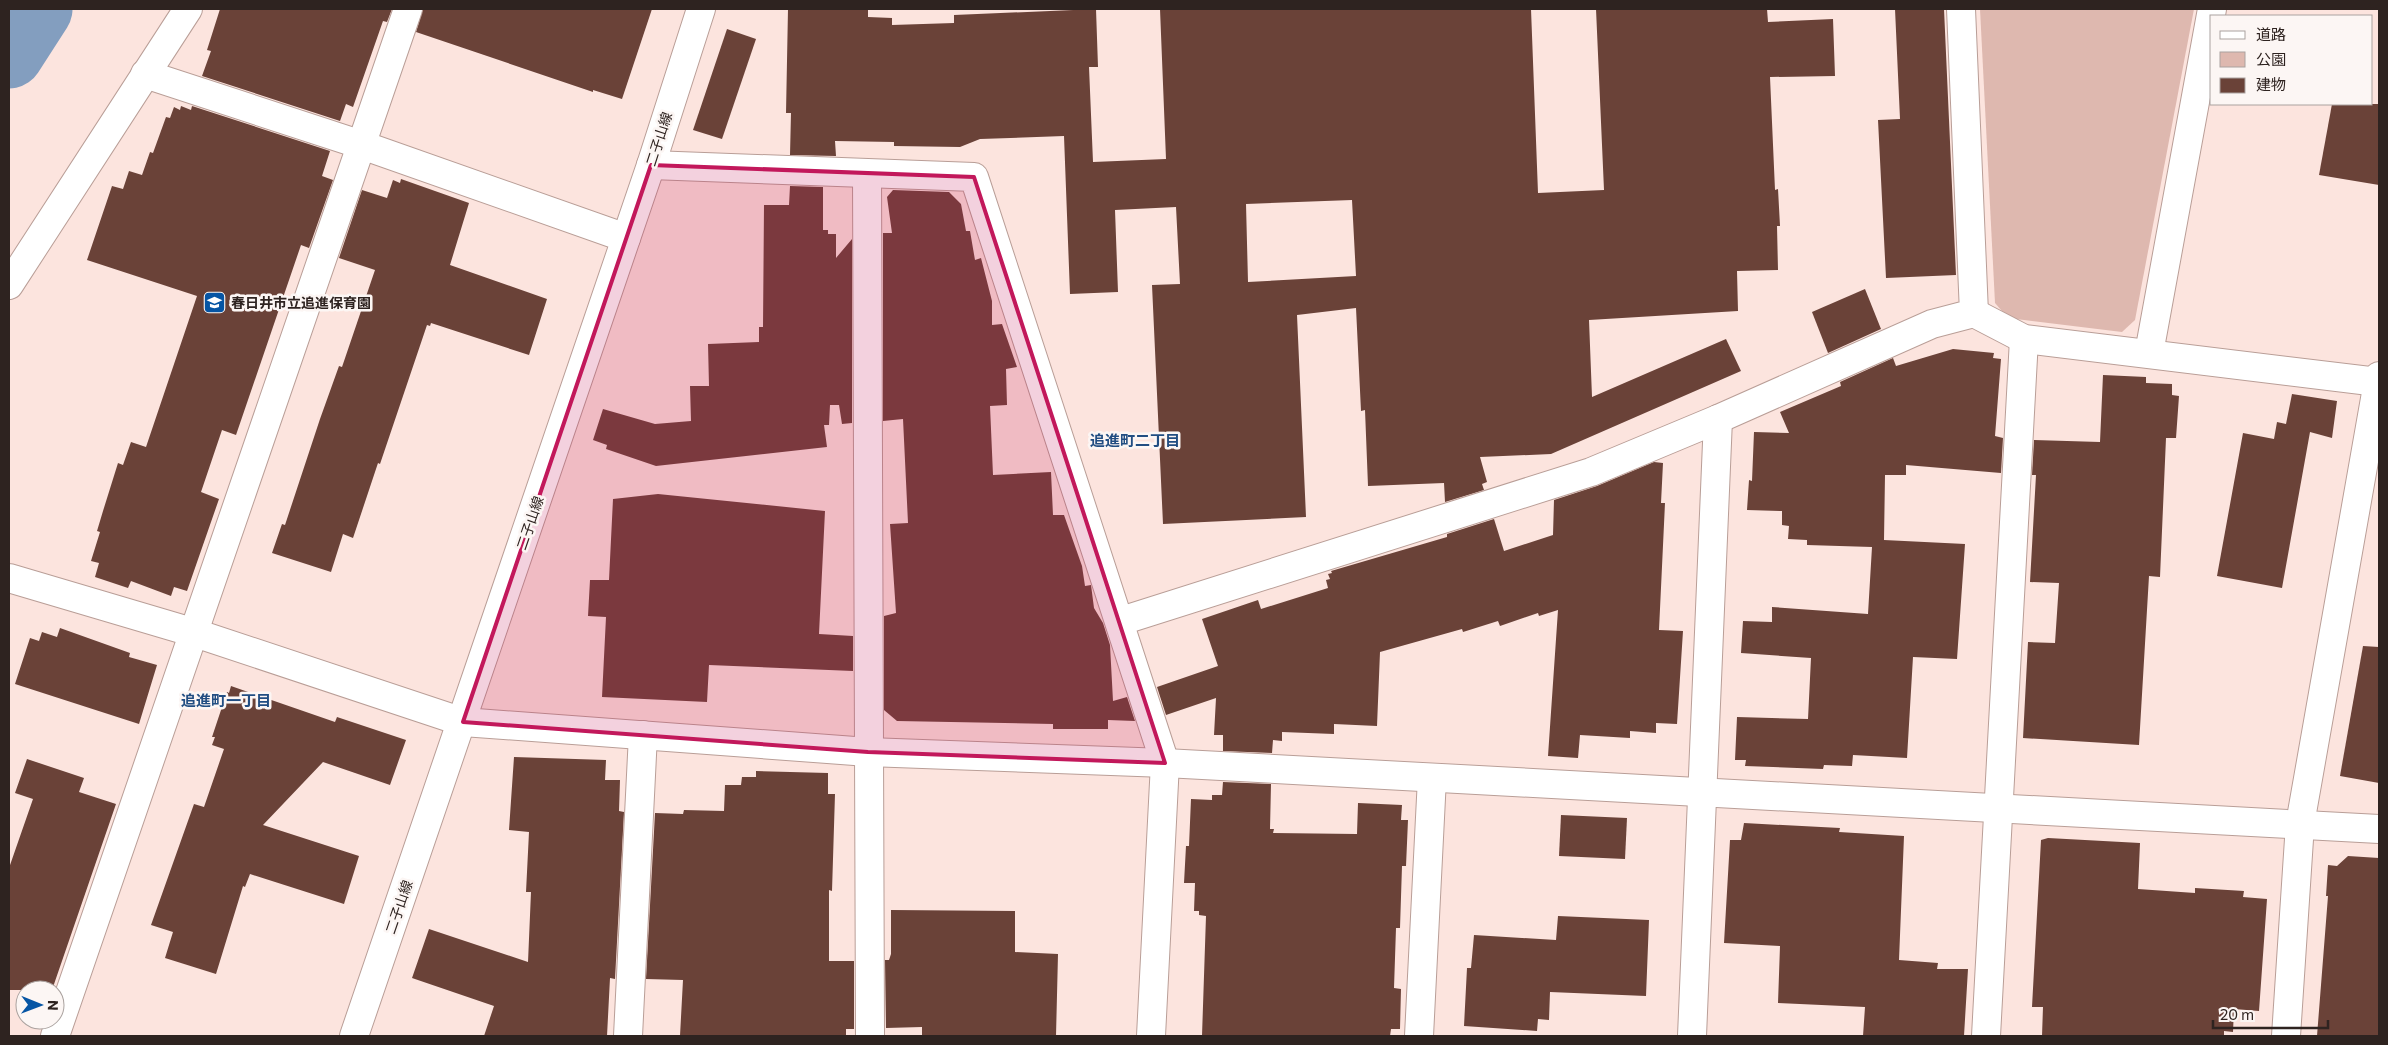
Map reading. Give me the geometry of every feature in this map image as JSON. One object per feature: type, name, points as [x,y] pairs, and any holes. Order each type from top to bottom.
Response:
[{"type":"street","points":[[9,285],[188,9]]},
{"type":"street","points":[[55,1036],[408,9]]},
{"type":"street","name":"二子山線","points":[[354,1036],[463,722],[651,165],[701,9]]},
{"type":"street","points":[[1961,9],[1974,313]]},
{"type":"street","points":[[2149,353],[2210,20]]},
{"type":"street","points":[[145,74],[362,145],[626,238]]},
{"type":"street","points":[[651,165],[974,177],[1121,621],[1165,763],[1151,1036]]},
{"type":"street","points":[[867,174],[870,1036]]},
{"type":"street","points":[[1121,621],[1591,472],[1718,419],[1932,324],[1974,313],[2024,339],[2379,379],[2300,824],[2286,1036]]},
{"type":"street","points":[[1986,1036],[2000,809],[2024,339]]},
{"type":"street","points":[[1692,1036],[1718,419]]},
{"type":"street","points":[[9,578],[195,633],[463,722],[868,752],[1165,763],[2379,829]]},
{"type":"street","points":[[628,1036],[643,735]]},
{"type":"street","points":[[1418,1036],[1432,778]]},
{"type":"highlighted area","points":[[651,165],[974,177],[1165,763],[868,752],[463,722]]},
{"type":"green space","points":[[1980,9],[2194,9],[2135,320],[2122,332],[2008,318],[1995,303]]},
{"type":"building","points":[[220,9],[392,9],[387,22],[383,21],[353,107],[346,104],[340,121],[202,76],[211,51],[207,50]]},
{"type":"building","points":[[423,9],[652,9],[622,99],[593,90],[593,92],[416,32]]},
{"type":"building","points":[[788,9],[868,9],[868,17],[892,18],[892,25],[954,23],[954,15],[1096,9],[1098,67],[1089,67],[1093,162],[1166,159],[1160,9],[1531,9],[1538,193],[1604,190],[1596,9],[1767,9],[1768,22],[1833,19],[1835,76],[1770,77],[1775,190],[1778,189],[1780,226],[1777,226],[1778,270],[1737,271],[1738,311],[1589,320],[1592,397],[1726,339],[1741,371],[1551,454],[1480,457],[1487,482],[1482,484],[1484,490],[1445,502],[1444,483],[1368,486],[1365,410],[1361,411],[1356,308],[1297,315],[1306,517],[1163,524],[1152,285],[1180,284],[1176,207],[1115,210],[1118,292],[1070,294],[1064,136],[980,139],[960,147],[894,146],[894,142],[835,141],[836,156],[790,155],[791,113],[786,113]],"holes":[[[1352,200],[1356,276],[1248,282],[1246,204]]]},
{"type":"building","points":[[1895,9],[1944,9],[1956,275],[1886,278],[1878,120],[1900,119]]},
{"type":"building","points":[[727,29],[756,39],[722,139],[693,130]]},
{"type":"building","points":[[2379,104],[2379,185],[2319,175],[2332,105]]},
{"type":"building","points":[[181,106],[191,110],[192,106],[330,151],[322,176],[333,180],[309,248],[301,245],[236,435],[222,430],[201,492],[219,499],[187,591],[174,587],[171,596],[131,581],[128,588],[95,577],[99,563],[91,561],[100,532],[97,531],[118,463],[123,465],[131,442],[146,447],[197,296],[87,260],[112,186],[123,189],[129,171],[142,175],[150,152],[153,153],[166,117],[170,118],[174,107],[180,110]]},
{"type":"building","points":[[401,179],[469,203],[450,265],[547,299],[529,355],[431,323],[430,326],[427,325],[353,538],[343,534],[331,572],[272,553],[282,524],[285,525],[320,419],[339,366],[342,367],[375,270],[339,258],[362,190],[387,198],[393,180],[400,183]]},
{"type":"building","points":[[790,186],[823,187],[823,230],[828,230],[828,234],[836,234],[836,258],[852,239],[852,423],[842,424],[839,405],[830,405],[829,425],[824,425],[827,447],[656,466],[606,449],[607,445],[593,440],[603,409],[655,424],[691,421],[690,386],[709,386],[708,344],[759,342],[759,327],[763,327],[764,205],[789,205]]},
{"type":"building","points":[[893,190],[949,192],[961,204],[966,231],[970,231],[975,260],[981,258],[992,301],[992,325],[1002,324],[1017,367],[1006,369],[1007,405],[990,406],[993,475],[1051,472],[1053,515],[1064,515],[1082,566],[1085,586],[1091,585],[1094,608],[1103,623],[1110,645],[1113,701],[1127,697],[1135,721],[1108,720],[1108,729],[1053,729],[1053,724],[897,721],[884,710],[884,616],[896,613],[890,524],[908,523],[903,419],[883,421],[883,233],[892,233],[887,197]]},
{"type":"building","points":[[1865,289],[1881,329],[1828,353],[1812,312]]},
{"type":"building","points":[[1953,349],[1994,353],[1993,358],[2001,359],[1995,436],[2003,438],[2001,473],[1906,465],[1906,475],[1885,475],[1884,540],[1965,544],[1957,659],[1913,657],[1907,758],[1853,755],[1852,766],[1824,765],[1823,769],[1745,766],[1746,760],[1735,760],[1737,717],[1808,719],[1811,658],[1741,653],[1743,621],[1772,622],[1772,607],[1868,614],[1872,547],[1807,545],[1807,540],[1788,539],[1789,526],[1782,525],[1782,511],[1747,510],[1749,480],[1752,481],[1754,432],[1789,433],[1780,412],[1841,386],[1840,382],[1893,358],[1896,366]]},
{"type":"building","points":[[2103,375],[2146,377],[2146,383],[2172,384],[2172,395],[2179,396],[2176,438],[2166,438],[2160,577],[2149,576],[2139,745],[2023,738],[2028,642],[2055,643],[2059,583],[2030,582],[2036,475],[2032,475],[2034,440],[2100,442]]},
{"type":"building","points":[[2292,394],[2337,401],[2332,438],[2310,432],[2282,588],[2217,576],[2243,433],[2274,439],[2277,422],[2286,424]]},
{"type":"building","points":[[1654,462],[1663,463],[1661,503],[1665,503],[1659,630],[1683,631],[1677,724],[1656,723],[1656,733],[1630,731],[1630,738],[1580,735],[1578,758],[1548,756],[1558,610],[1539,616],[1538,613],[1500,626],[1498,621],[1463,632],[1462,629],[1380,652],[1377,726],[1334,724],[1334,734],[1282,732],[1282,741],[1273,740],[1272,753],[1223,751],[1223,735],[1214,735],[1216,698],[1166,715],[1157,687],[1218,666],[1202,619],[1258,600],[1261,609],[1328,588],[1326,580],[1330,579],[1328,574],[1332,573],[1331,571],[1447,537],[1447,534],[1494,519],[1504,551],[1553,535],[1554,500],[1597,486]]},
{"type":"building","points":[[658,494],[825,511],[819,634],[853,636],[853,671],[709,665],[707,702],[602,697],[606,617],[588,616],[590,580],[609,580],[613,499]]},
{"type":"building","points":[[60,628],[130,653],[129,657],[157,665],[139,724],[15,684],[30,638],[39,641],[42,632],[57,637]]},
{"type":"building","points":[[2363,646],[2379,647],[2379,783],[2340,776]]},
{"type":"building","points":[[231,686],[335,722],[337,717],[406,740],[390,785],[323,762],[263,825],[359,856],[344,904],[250,874],[245,887],[243,886],[216,974],[165,958],[173,932],[151,925],[194,804],[204,807],[224,749],[212,745],[215,737],[212,737],[227,692],[229,693]]},
{"type":"building","points":[[514,757],[606,760],[605,780],[620,780],[619,811],[624,812],[615,979],[610,978],[607,1036],[484,1036],[494,1006],[412,978],[429,929],[528,962],[531,892],[526,892],[529,832],[509,830]]},
{"type":"building","points":[[27,759],[84,778],[79,792],[116,804],[55,980],[15,980],[15,990],[9,990],[9,868],[33,799],[15,793]]},
{"type":"building","points":[[756,771],[828,773],[828,794],[835,794],[832,891],[829,890],[829,961],[854,961],[854,1029],[846,1029],[846,1036],[680,1036],[683,980],[646,979],[655,813],[683,814],[684,810],[724,811],[725,785],[741,785],[742,777],[756,777]]},
{"type":"building","points":[[1223,782],[1271,784],[1270,829],[1274,829],[1273,833],[1357,834],[1358,803],[1402,805],[1401,820],[1408,820],[1406,866],[1402,866],[1400,928],[1396,928],[1394,988],[1401,989],[1400,1029],[1391,1029],[1390,1036],[1202,1036],[1206,916],[1199,915],[1199,911],[1194,911],[1195,883],[1184,883],[1186,846],[1189,846],[1191,799],[1212,800],[1212,795],[1222,795]]},
{"type":"building","points":[[1561,815],[1627,818],[1625,859],[1559,856]]},
{"type":"building","points":[[1744,823],[1840,828],[1839,832],[1904,836],[1899,960],[1938,963],[1937,969],[1968,969],[1964,1036],[1863,1036],[1865,1007],[1778,1003],[1780,946],[1724,943],[1730,840],[1741,840]]},
{"type":"building","points":[[2048,838],[2140,843],[2138,889],[2195,893],[2195,888],[2244,891],[2243,897],[2267,899],[2259,1011],[2234,1009],[2233,1032],[2224,1031],[2224,1036],[2042,1036],[2043,1007],[2032,1007],[2041,840]]},
{"type":"building","points":[[2348,856],[2379,858],[2379,1036],[2317,1036],[2328,896],[2326,896],[2328,865],[2337,866]]},
{"type":"building","points":[[891,910],[1015,911],[1015,952],[1058,954],[1056,1036],[922,1036],[922,1027],[886,1028],[885,960],[889,960],[891,954]]},
{"type":"building","points":[[1558,916],[1649,920],[1646,996],[1550,992],[1549,1020],[1538,1019],[1537,1031],[1464,1026],[1467,968],[1471,968],[1474,935],[1556,940]]},
{"type":"waterway","points":[[9,54],[38,9]]},
{"type":"place","name":"春日井市立追進保育園","points":[[215,303]]},
{"type":"district","name":"追進町二丁目","points":[[1135,441]]},
{"type":"district","name":"追進町一丁目","points":[[226,701]]}]
